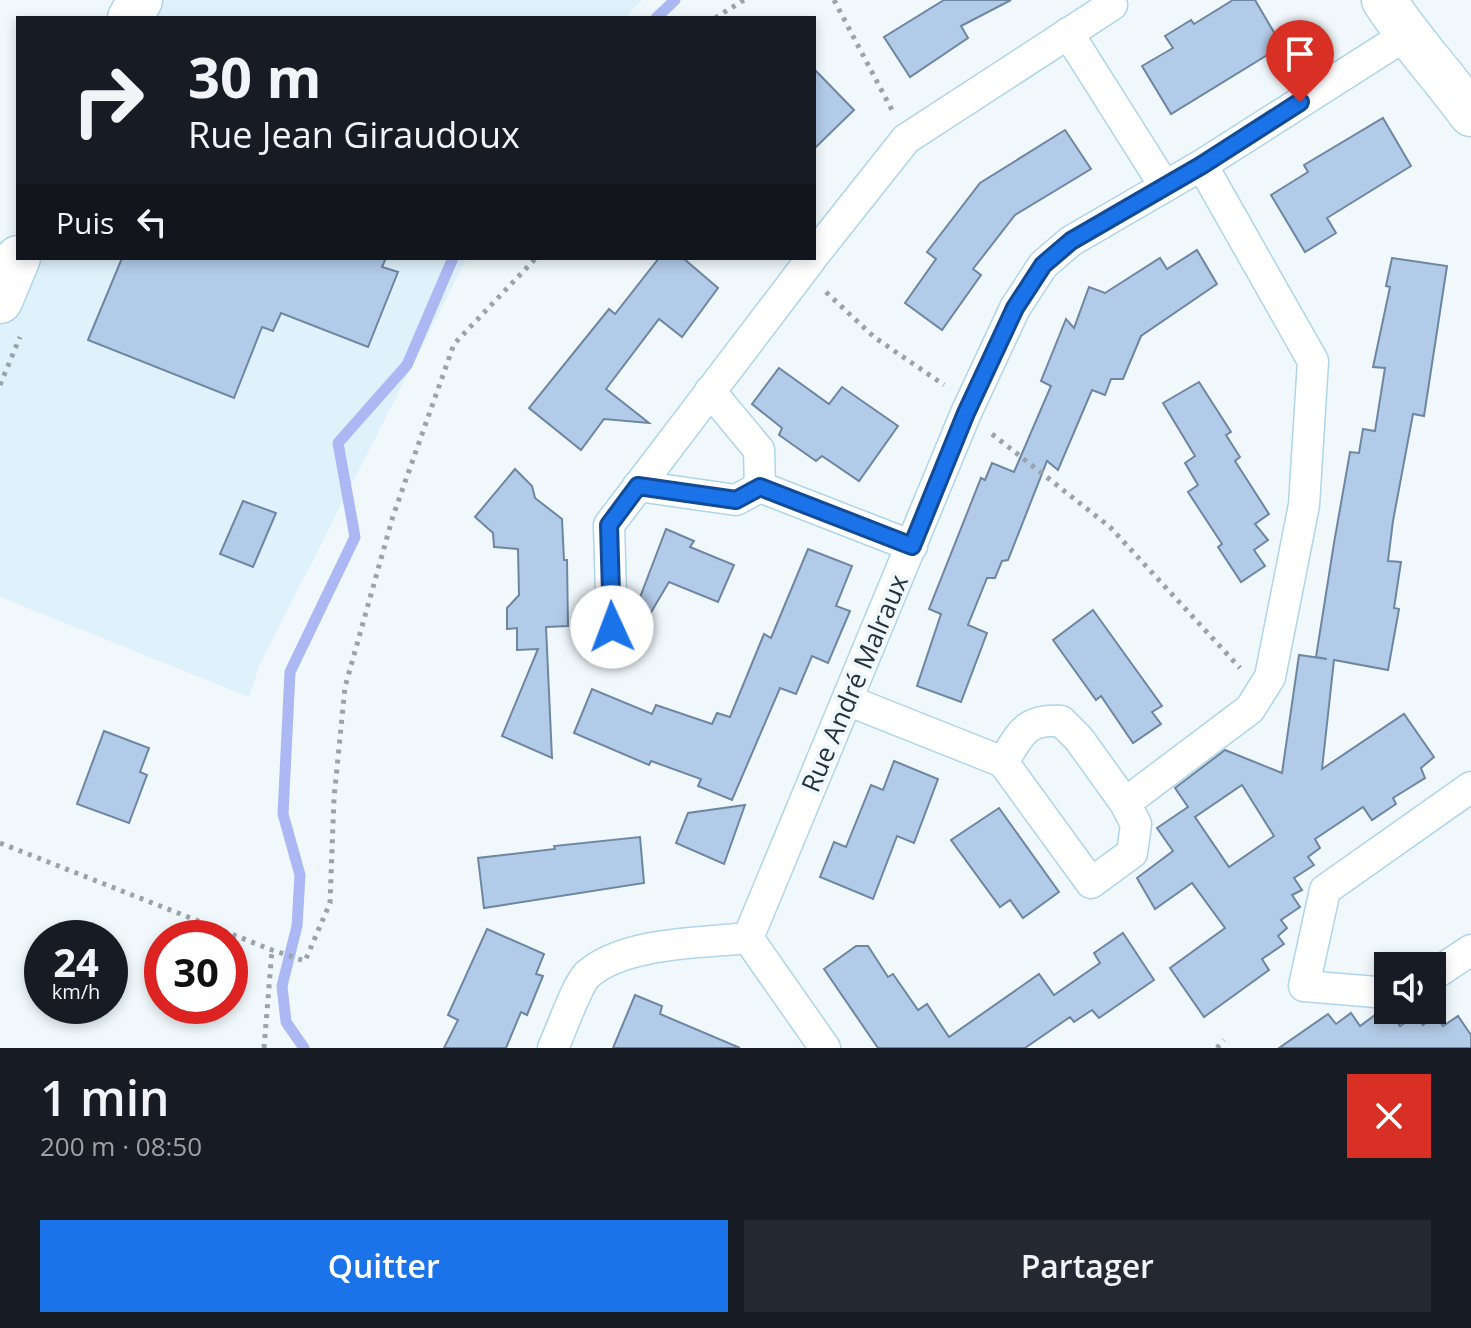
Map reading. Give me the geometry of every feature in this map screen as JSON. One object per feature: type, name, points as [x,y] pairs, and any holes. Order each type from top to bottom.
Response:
[{"type":"main road","points":[[1395,17],[1471,114]]},
{"type":"main road","points":[[0,301],[17,260]]},
{"type":"street","points":[[816,252],[906,139],[1112,5]]},
{"type":"street","name":"Rue André Malraux","points":[[748,938],[968,409],[1015,308],[1043,265],[1071,241],[1202,165],[1395,17]]},
{"type":"street","points":[[1068,33],[1164,185]]},
{"type":"street","points":[[1125,803],[1250,709],[1262,692],[1270,677],[1304,505],[1313,361],[1202,165]]},
{"type":"street","points":[[612,627],[609,525],[809,261]]},
{"type":"street","points":[[710,391],[759,450],[760,487]]},
{"type":"street","points":[[638,486],[736,500],[760,487],[912,546]]},
{"type":"street","points":[[847,700],[1003,762],[1091,883],[1132,853],[1136,824],[1125,803],[1079,739],[1061,721],[1041,720],[1023,730],[1003,762]]},
{"type":"street","points":[[1374,992],[1304,986],[1325,890],[1471,787]]},
{"type":"street","points":[[553,1048],[585,977],[613,958],[656,948],[748,938],[825,1048]]},
{"type":"street","points":[[1446,967],[1471,950]]},
{"type":"path","points":[[718,16],[744,0]]},
{"type":"path","points":[[834,0],[906,139]]},
{"type":"path","points":[[0,843],[305,961],[330,903],[334,798],[345,687],[393,516],[454,344],[534,260]]},
{"type":"path","points":[[809,261],[874,337],[968,409],[1110,527],[1262,692]]},
{"type":"path","points":[[264,1048],[272,950]]},
{"type":"path","points":[[1217,1048],[1224,1040]]},
{"type":"shaded area","points":[[118,0],[642,0],[627,16],[112,16]]},
{"type":"shaded area","points":[[16,241],[16,260],[466,260],[260,664],[249,697],[0,597],[0,278]]},
{"type":"building","points":[[944,0],[1011,0],[961,26],[968,38],[910,77],[884,37]]},
{"type":"building","points":[[1233,0],[1255,0],[1282,46],[1171,114],[1142,66],[1173,48],[1165,36],[1191,20],[1194,24]]},
{"type":"building","points":[[816,71],[854,110],[816,147]]},
{"type":"building","points":[[1383,118],[1411,166],[1327,218],[1336,233],[1305,252],[1271,195],[1308,172],[1304,165]]},
{"type":"building","points":[[1065,130],[1091,169],[1015,215],[973,269],[981,275],[942,330],[905,303],[936,259],[927,252],[980,183]]},
{"type":"building","points":[[1197,250],[1217,284],[1141,336],[1123,379],[1111,379],[1105,395],[1092,390],[1058,470],[1047,461],[1008,560],[1002,561],[995,578],[987,578],[968,625],[987,633],[961,702],[917,686],[941,614],[929,609],[981,478],[985,480],[992,463],[1014,472],[1051,386],[1041,381],[1066,319],[1074,328],[1089,287],[1105,293],[1160,258],[1167,269]]},
{"type":"building","points":[[1392,258],[1447,266],[1424,416],[1413,414],[1393,521],[1388,561],[1401,562],[1394,608],[1399,609],[1388,670],[1334,660],[1322,769],[1404,714],[1434,757],[1421,768],[1425,778],[1393,798],[1396,804],[1372,820],[1363,807],[1315,839],[1320,848],[1308,857],[1314,865],[1294,878],[1302,890],[1292,895],[1300,907],[1281,920],[1287,928],[1278,936],[1284,944],[1262,959],[1269,970],[1204,1017],[1170,968],[1225,928],[1192,883],[1155,909],[1137,878],[1173,851],[1157,828],[1188,807],[1175,788],[1225,750],[1282,773],[1299,655],[1327,659],[1316,657],[1350,452],[1359,453],[1363,429],[1375,431],[1385,368],[1373,367],[1390,287],[1386,286]],"holes":[[[1242,785],[1274,836],[1229,867],[1195,817]]]},
{"type":"building","points":[[121,260],[385,260],[382,267],[398,272],[368,347],[281,313],[273,331],[262,327],[234,398],[88,340]]},
{"type":"building","points":[[657,260],[685,260],[718,288],[682,337],[659,319],[606,389],[649,423],[604,419],[581,450],[529,408],[609,309],[615,314]]},
{"type":"building","points":[[779,368],[829,404],[842,387],[898,426],[859,481],[822,456],[816,461],[779,435],[782,428],[752,404]]},
{"type":"building","points":[[1199,382],[1231,432],[1226,435],[1240,457],[1235,461],[1269,514],[1255,524],[1268,540],[1254,550],[1265,566],[1241,582],[1218,547],[1222,544],[1188,492],[1198,485],[1185,463],[1195,456],[1163,403]]},
{"type":"building","points":[[515,469],[532,486],[535,498],[562,519],[564,560],[567,560],[568,626],[546,627],[552,758],[502,736],[538,649],[517,650],[517,628],[507,629],[507,608],[519,595],[518,549],[494,547],[493,533],[475,517]]},
{"type":"building","points":[[243,501],[276,513],[253,567],[220,554]]},
{"type":"building","points":[[666,529],[694,541],[690,547],[734,565],[718,602],[669,582],[650,614],[636,608]]},
{"type":"building","points":[[808,549],[852,566],[836,606],[850,611],[828,663],[812,656],[796,694],[780,688],[732,800],[698,786],[701,779],[651,761],[649,765],[574,733],[592,689],[652,714],[656,705],[712,724],[717,713],[730,717],[764,634],[771,638]]},
{"type":"building","points":[[1093,610],[1162,706],[1152,712],[1161,724],[1133,743],[1101,696],[1096,700],[1053,640]]},
{"type":"building","points":[[104,731],[149,748],[140,772],[147,775],[129,823],[77,804]]},
{"type":"building","points":[[894,761],[938,779],[914,843],[897,836],[873,899],[820,877],[834,842],[846,847],[871,785],[883,790]]},
{"type":"building","points":[[745,805],[724,864],[676,843],[688,813]]},
{"type":"building","points":[[999,808],[1059,892],[1023,918],[1010,900],[1000,907],[951,840]]},
{"type":"building","points":[[640,837],[644,883],[484,908],[478,858]]},
{"type":"building","points":[[487,929],[544,954],[536,974],[543,976],[527,1015],[521,1012],[506,1048],[444,1048],[458,1020],[448,1015]]},
{"type":"building","points":[[1123,933],[1154,980],[1099,1018],[1092,1010],[1074,1022],[1070,1017],[1025,1048],[878,1048],[824,969],[856,946],[868,946],[888,977],[893,974],[918,1010],[927,1004],[949,1037],[1039,974],[1054,995],[1100,963],[1094,953]]},
{"type":"building","points":[[635,995],[662,1006],[660,1014],[740,1048],[613,1048]]},
{"type":"building","points":[[1351,1013],[1360,1026],[1374,1016],[1374,1024],[1400,1026],[1443,1026],[1458,1016],[1471,1035],[1471,1048],[1279,1048],[1328,1014],[1336,1024]]},
{"type":"waterway","points":[[658,16],[675,0]]},
{"type":"waterway","points":[[304,1048],[286,1022],[282,986],[297,926],[300,875],[283,814],[290,672],[355,537],[338,443],[407,365],[452,260]]},
{"type":"route","points":[[612,627],[609,525],[638,486],[736,500],[760,487],[912,546],[966,413],[1015,308],[1043,265],[1071,241],[1202,165],[1300,102]]}]
